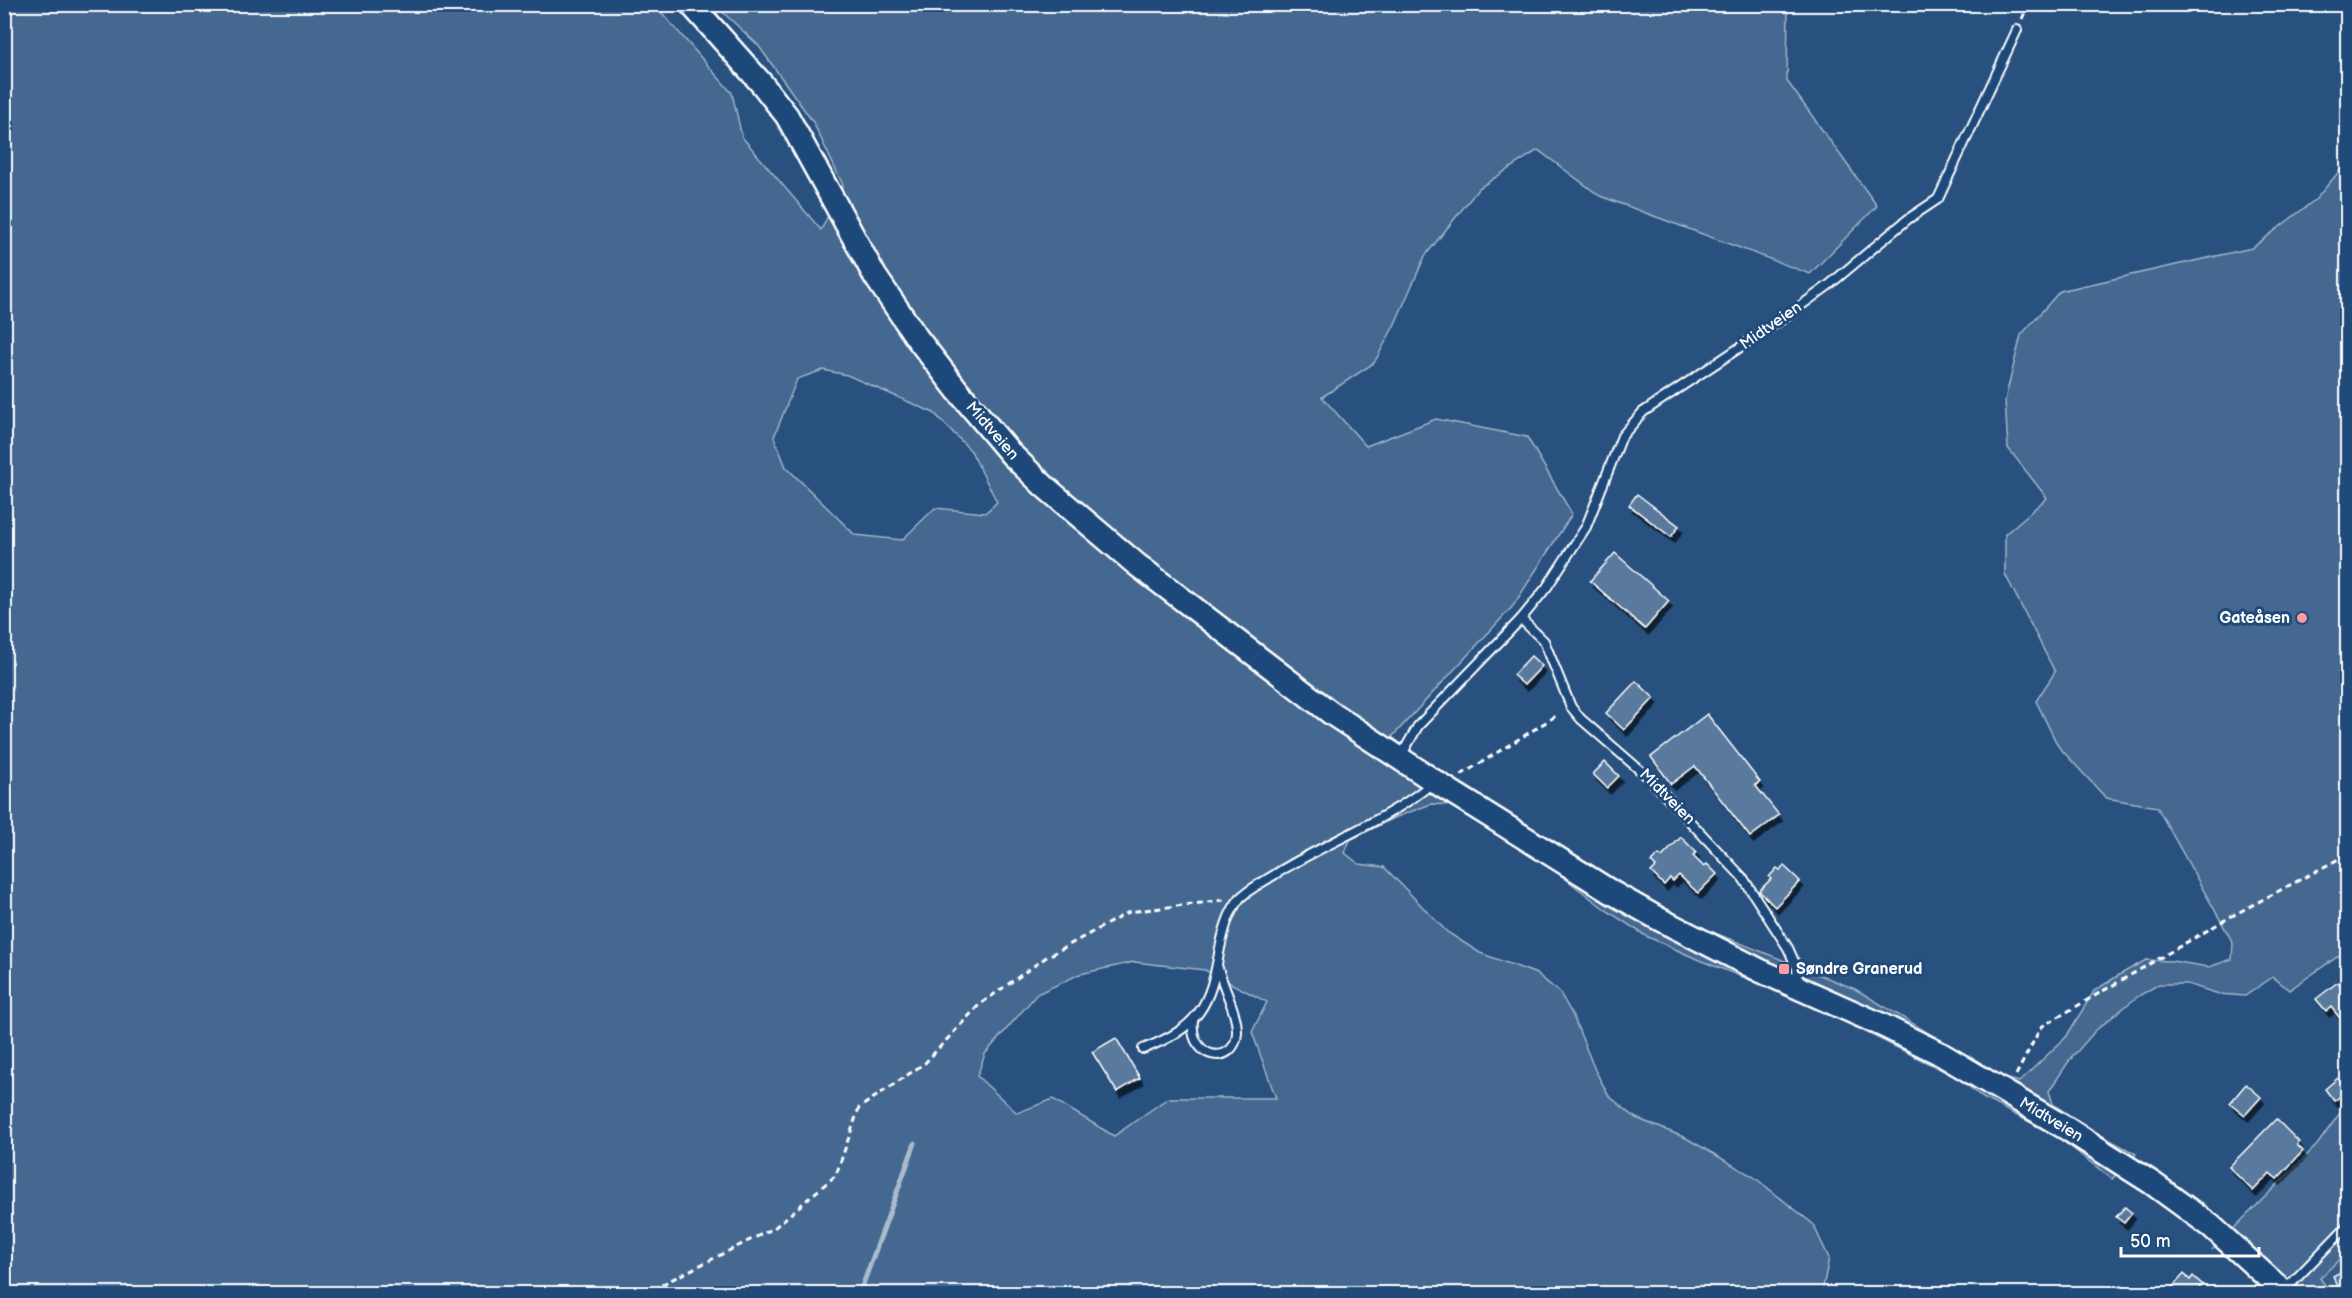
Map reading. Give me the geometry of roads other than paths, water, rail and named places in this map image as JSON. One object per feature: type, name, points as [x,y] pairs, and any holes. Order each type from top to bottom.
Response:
[{"type":"main road","name":"Midtveien","points":[[691,4],[762,84],[787,117],[875,276],[917,338],[1011,454],[1044,486],[1136,564],[1331,713],[1439,784],[1613,893],[1711,946],[1939,1053],[2007,1093],[2152,1183],[2211,1226],[2285,1292]]},
{"type":"lane","name":"Midtveien","points":[[1400,757],[1418,726],[1521,619],[1547,587],[1586,527],[1622,436],[1643,412],[1781,320],[1829,285],[1908,219],[1938,199],[2017,30]]},
{"type":"lane","name":"Midtveien","points":[[1521,619],[1544,641],[1571,707],[1581,719],[1649,778],[1743,878],[1793,957],[1798,982],[1795,987]]},
{"type":"lane","points":[[1143,1049],[1171,1038],[1193,1021],[1204,1007],[1218,965],[1224,927],[1240,898],[1287,866],[1422,791],[1439,784]]},
{"type":"lane","points":[[1193,1021],[1193,1036],[1203,1051],[1222,1055],[1234,1045],[1236,1025],[1218,965]]},
{"type":"lane","name":"Midtveien","points":[[2285,1292],[2348,1225]]},
{"type":"waterway","points":[[856,1294],[862,1287],[915,1143]]},
{"type":"place","name":"Gateåsen","points":[[2302,618]]},
{"type":"place","name":"Søndre Granerud","points":[[1784,969]]}]
